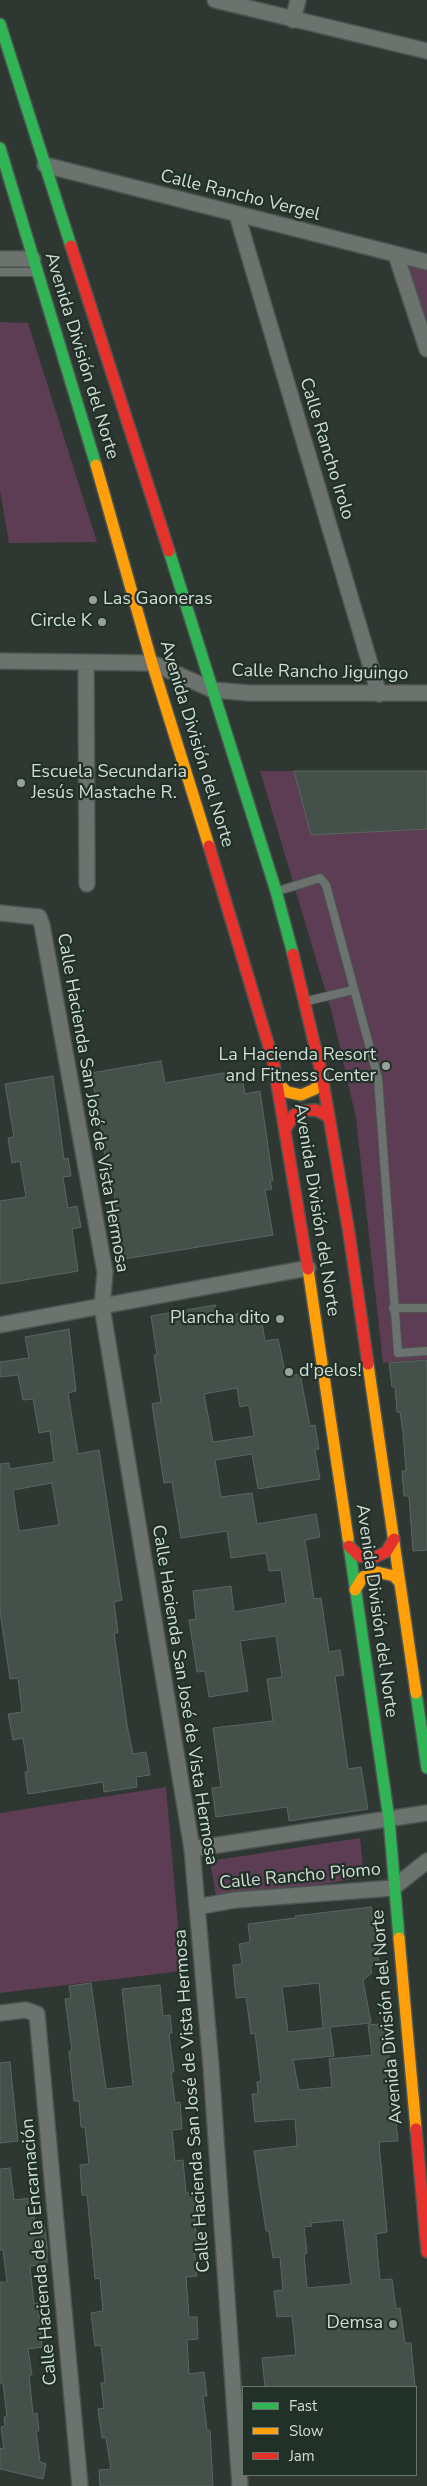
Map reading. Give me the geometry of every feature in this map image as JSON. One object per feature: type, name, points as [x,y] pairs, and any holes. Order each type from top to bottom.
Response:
[{"type":"main road","name":"Avenida División del Norte","points":[[0,24],[214,690],[276,891],[305,1001],[322,1076],[349,1233],[427,1768]]},
{"type":"main road","name":"Avenida División del Norte","points":[[0,148],[127,569],[152,663],[255,996],[277,1082],[308,1268],[389,1819],[393,1888],[427,2252]]},
{"type":"main road","points":[[277,1082],[288,1092],[301,1095],[315,1089],[322,1076]]},
{"type":"main road","points":[[286,1128],[289,1121],[301,1112],[316,1110],[329,1117]]},
{"type":"main road","points":[[348,1546],[359,1556],[373,1558],[386,1552],[394,1540]]},
{"type":"main road","points":[[355,1590],[363,1577],[377,1572],[394,1576],[400,1583]]},
{"type":"street","points":[[215,0],[427,51]]},
{"type":"street","points":[[293,20],[298,0]]},
{"type":"street","name":"Calle Rancho Vergel","points":[[45,165],[427,262]]},
{"type":"street","name":"Calle Rancho Irolo","points":[[237,215],[379,694]]},
{"type":"street","points":[[396,255],[427,350]]},
{"type":"street","points":[[0,259],[35,265]]},
{"type":"street","points":[[0,661],[152,663]]},
{"type":"street","points":[[86,663],[86,884]]},
{"type":"street","name":"Calle Rancho Jiguingo","points":[[152,663],[214,690],[250,693],[427,693]]},
{"type":"street","name":"Calle Hacienda San José de Vista Hermosa","points":[[0,913],[39,917],[42,925],[105,1272],[102,1307],[192,1849],[211,2066],[240,2486]]},
{"type":"street","points":[[0,1325],[308,1268]]},
{"type":"street","points":[[192,1849],[427,1813]]},
{"type":"street","name":"Calle Rancho Piomo","points":[[197,1907],[235,1900],[393,1888],[427,1861]]},
{"type":"street","name":"Calle Hacienda de la Encarnación","points":[[0,2013],[26,2010],[37,2014],[80,2486]]},
{"type":"lane","points":[[0,272],[35,265]]},
{"type":"lane","points":[[276,891],[320,878],[324,880],[378,1078],[393,1308],[398,1353],[427,1351]]},
{"type":"lane","points":[[305,1001],[353,990]]},
{"type":"lane","points":[[393,1308],[427,1308]]},
{"type":"shaded area","points":[[406,266],[427,270],[427,329]]},
{"type":"shaded area","points":[[0,322],[28,323],[97,542],[9,543],[0,491]]},
{"type":"shaded area","name":"La Hacienda Resort and Fitness Center","points":[[260,771],[427,771],[427,1359],[383,1363],[356,1118],[332,1013]]},
{"type":"shaded area","points":[[166,1787],[182,1971],[0,1993],[0,1813]]},
{"type":"shaded area","points":[[360,1838],[364,1877],[217,1902],[210,1861]]},
{"type":"building","points":[[294,771],[427,771],[427,829],[311,835]]},
{"type":"building","points":[[161,1061],[165,1083],[241,1070],[245,1094],[260,1091],[273,1181],[270,1181],[272,1189],[265,1190],[273,1235],[124,1259],[112,1180],[108,1181],[91,1073]]},
{"type":"building","points":[[53,1076],[64,1159],[68,1158],[71,1176],[63,1177],[68,1208],[77,1206],[81,1227],[72,1229],[78,1271],[0,1284],[0,1201],[26,1197],[20,1161],[12,1163],[8,1138],[14,1137],[5,1084]]},
{"type":"building","points":[[215,1305],[217,1317],[260,1311],[265,1341],[278,1339],[286,1376],[300,1374],[310,1426],[315,1425],[319,1449],[315,1450],[320,1479],[258,1489],[252,1454],[215,1460],[221,1497],[252,1493],[257,1524],[316,1514],[320,1537],[305,1540],[314,1599],[321,1598],[329,1652],[340,1650],[344,1675],[335,1676],[348,1769],[361,1767],[368,1809],[289,1821],[287,1807],[216,1817],[212,1788],[221,1787],[213,1728],[273,1721],[267,1679],[282,1677],[276,1636],[240,1641],[248,1691],[209,1697],[205,1671],[197,1672],[189,1620],[196,1619],[193,1591],[231,1586],[234,1612],[286,1603],[281,1570],[269,1571],[266,1553],[231,1558],[227,1531],[181,1538],[172,1482],[164,1483],[152,1404],[161,1402],[154,1355],[157,1355],[151,1316]],"holes":[[[237,1388],[240,1407],[249,1405],[254,1436],[213,1442],[204,1394]]]},
{"type":"building","points":[[69,1329],[76,1391],[68,1393],[78,1454],[99,1450],[122,1600],[114,1602],[118,1633],[114,1633],[127,1725],[133,1754],[146,1752],[150,1775],[136,1777],[137,1787],[104,1792],[103,1782],[28,1794],[25,1772],[28,1771],[23,1738],[13,1740],[8,1714],[22,1712],[18,1678],[10,1679],[0,1611],[0,1464],[9,1463],[10,1469],[54,1462],[50,1431],[39,1433],[33,1399],[23,1400],[18,1375],[0,1377],[0,1362],[29,1358],[25,1337]],"holes":[[[52,1483],[59,1525],[19,1531],[13,1490]]]},
{"type":"building","points":[[427,1360],[427,1550],[413,1551],[409,1496],[404,1496],[402,1471],[406,1471],[403,1432],[400,1412],[397,1412],[395,1387],[392,1387],[389,1363]]},
{"type":"building","points":[[371,1907],[379,1964],[370,1966],[372,1973],[363,1980],[371,2023],[330,2027],[334,2056],[293,2060],[299,2090],[332,2087],[329,2059],[372,2055],[368,2025],[391,2023],[394,2048],[388,2048],[398,2141],[379,2142],[387,2232],[376,2234],[380,2280],[392,2279],[396,2309],[400,2308],[405,2343],[411,2343],[415,2386],[265,2386],[262,2358],[296,2355],[292,2316],[277,2317],[274,2291],[283,2290],[280,2257],[273,2258],[269,2231],[266,2231],[254,2151],[297,2146],[295,2119],[255,2122],[252,2094],[258,2094],[257,2082],[261,2081],[255,2033],[251,2034],[246,1997],[236,1998],[233,1965],[242,1964],[239,1944],[250,1942],[248,1924],[295,1918],[295,1916]],"holes":[[[319,1983],[323,2028],[288,2032],[282,1987]],[[343,2220],[351,2284],[307,2288],[304,2254],[307,2253],[304,2227],[312,2226],[311,2223]]]},
{"type":"building","points":[[91,1983],[106,2089],[133,2086],[122,1989],[160,1985],[163,2016],[170,2015],[172,2033],[169,2034],[174,2072],[171,2072],[175,2103],[180,2102],[182,2129],[172,2130],[175,2161],[183,2160],[186,2193],[194,2193],[197,2218],[194,2218],[198,2246],[194,2247],[197,2276],[186,2277],[189,2317],[197,2317],[198,2339],[187,2340],[189,2374],[204,2372],[207,2396],[203,2396],[207,2430],[210,2430],[213,2486],[100,2486],[99,2470],[111,2469],[106,2438],[102,2438],[98,2409],[104,2408],[101,2383],[105,2383],[101,2345],[95,2346],[91,2313],[103,2311],[100,2278],[95,2279],[87,2195],[82,2195],[80,2165],[89,2164],[85,2127],[81,2127],[79,2101],[74,2101],[69,2051],[72,2051],[65,1999],[71,1998],[69,1986]]},
{"type":"building","points":[[10,2062],[18,2141],[0,2143],[0,2063]]},
{"type":"building","points":[[10,2168],[14,2200],[32,2198],[35,2225],[44,2224],[47,2246],[47,2264],[30,2266],[34,2304],[38,2303],[42,2347],[28,2349],[32,2375],[29,2375],[33,2414],[37,2413],[39,2431],[36,2431],[40,2462],[46,2464],[43,2479],[0,2469],[0,2448],[4,2449],[1,2427],[5,2426],[4,2417],[7,2417],[3,2383],[0,2383],[0,2282],[7,2282],[3,2250],[0,2250],[0,2169]]},
{"type":"traffic: fast","points":[[0,24],[71,246]]},
{"type":"traffic: fast","points":[[0,148],[96,465]]},
{"type":"traffic: fast","points":[[169,551],[276,891],[293,954]]},
{"type":"traffic: fast","points":[[348,1538],[389,1819],[399,1938]]},
{"type":"traffic: fast","points":[[416,1693],[427,1768]]},
{"type":"traffic: slow","points":[[96,465],[152,663],[209,846]]},
{"type":"traffic: slow","points":[[277,1082],[287,1092],[301,1095],[315,1089],[322,1076]]},
{"type":"traffic: slow","points":[[308,1269],[348,1538]]},
{"type":"traffic: slow","points":[[368,1364],[416,1693]]},
{"type":"traffic: slow","points":[[355,1590],[363,1577],[377,1572],[394,1576],[400,1583]]},
{"type":"traffic: slow","points":[[399,1938],[416,2129]]},
{"type":"traffic: jam","points":[[71,246],[169,551]]},
{"type":"traffic: jam","points":[[209,846],[273,1060],[308,1269]]},
{"type":"traffic: jam","points":[[293,954],[322,1076],[349,1233],[368,1364]]},
{"type":"traffic: jam","points":[[286,1128],[294,1115],[301,1111],[316,1110],[329,1117]]},
{"type":"traffic: jam","points":[[349,1546],[359,1556],[373,1558],[386,1552],[394,1539]]},
{"type":"traffic: jam","points":[[416,2129],[427,2252]]},
{"type":"place","name":"Las Gaoneras","points":[[93,600]]},
{"type":"place","name":"Circle K","points":[[102,622]]},
{"type":"place","name":"Escuela Secundaria Jesús Mastache R.","points":[[21,783]]},
{"type":"place","name":"La Hacienda Resort and Fitness Center","points":[[386,1066]]},
{"type":"place","name":"Plancha dito","points":[[280,1319]]},
{"type":"place","name":"d'pelos!","points":[[289,1372]]},
{"type":"place","name":"Demsa","points":[[393,2324]]}]
